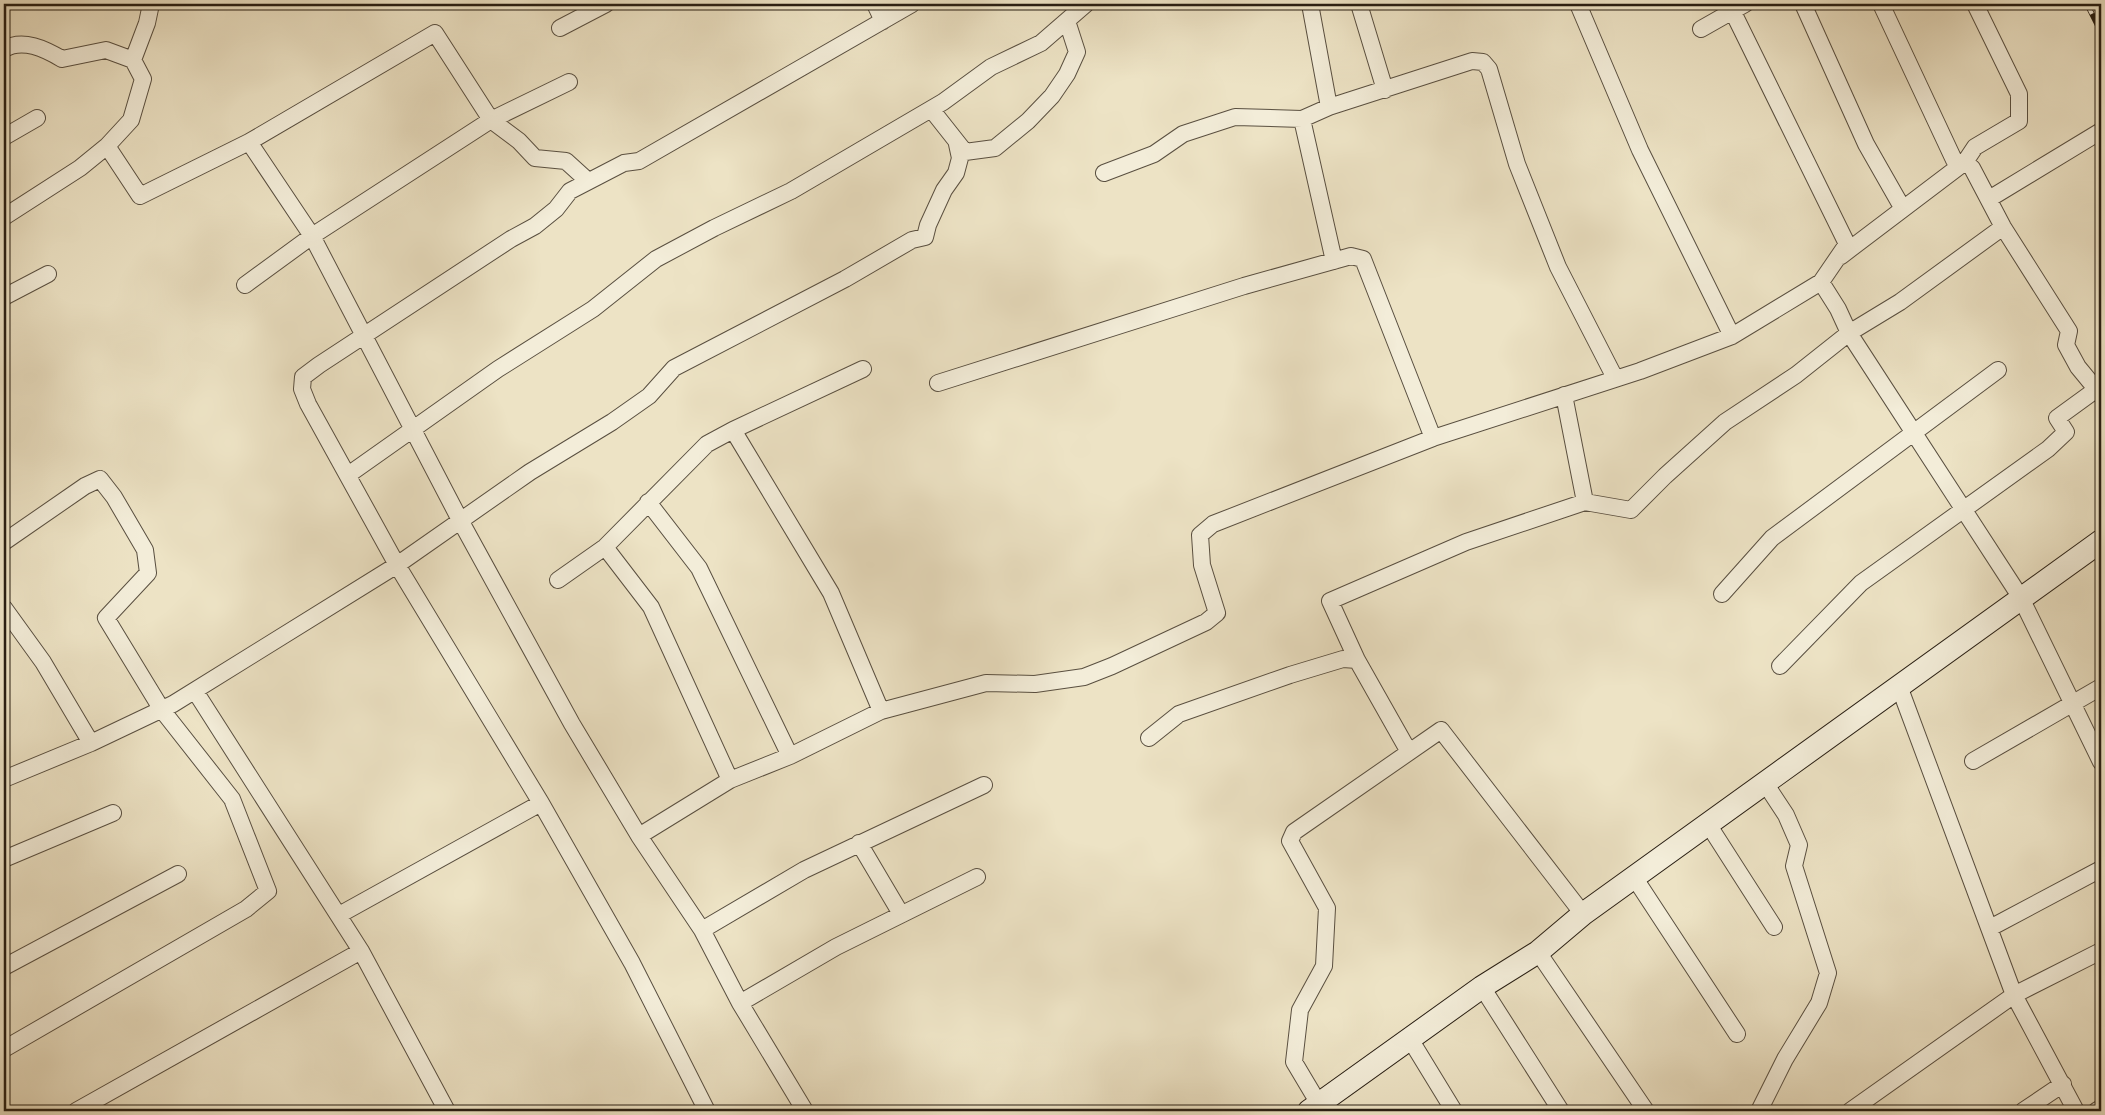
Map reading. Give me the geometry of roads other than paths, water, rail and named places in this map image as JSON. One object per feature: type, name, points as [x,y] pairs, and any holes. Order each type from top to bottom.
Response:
[{"type":"street","points":[[133,60],[147,23],[151,4]]},
{"type":"street","points":[[560,28],[606,4]]},
{"type":"street","points":[[875,4],[883,20]]},
{"type":"street","points":[[707,1111],[632,963],[542,803],[397,565],[308,404],[302,389],[303,377],[363,335],[511,239],[536,226],[556,209],[570,191],[624,163],[639,162],[912,4]]},
{"type":"street","points":[[348,475],[498,369],[593,309],[656,259],[714,228],[791,191],[931,109],[991,67],[1041,43],[1086,4]]},
{"type":"street","points":[[1310,4],[1329,107]]},
{"type":"street","points":[[1360,4],[1385,90]]},
{"type":"street","points":[[1578,4],[1640,150],[1732,336]]},
{"type":"street","points":[[1803,4],[1866,144],[1903,209]]},
{"type":"street","points":[[1780,666],[1861,583],[2048,449],[2066,432],[2057,418],[2100,390],[2078,367],[2066,345],[2069,331],[2003,227],[1972,168],[1965,162],[1954,160],[1882,4]]},
{"type":"street","points":[[1837,258],[1965,162],[1975,147],[2019,121],[2019,94],[1975,4]]},
{"type":"street","points":[[639,836],[730,780],[790,756],[881,711],[986,684],[1035,684],[1084,677],[1206,622],[1217,613],[1202,565],[1200,535],[1213,524],[1433,438],[1615,378],[1732,336],[1821,282],[1847,244],[1735,6],[1701,29]]},
{"type":"street","points":[[931,109],[965,152],[996,148],[1028,121],[1052,96],[1067,74],[1077,52],[1067,21]]},
{"type":"street","points":[[107,146],[140,196],[249,142],[436,33],[491,120],[519,141],[536,158],[566,161],[588,181]]},
{"type":"street","points":[[4,49],[10,45],[28,44],[45,49],[62,59],[106,50],[133,60],[142,79],[131,120],[107,146],[60,182],[4,218]]},
{"type":"street","points":[[1104,173],[1154,154],[1183,134],[1234,117],[1302,119],[1329,107],[1472,62],[1483,62],[1489,70],[1517,164],[1558,267],[1615,378]]},
{"type":"street","points":[[245,285],[312,236],[491,120],[569,82]]},
{"type":"street","points":[[4,137],[37,118]]},
{"type":"street","points":[[1302,119],[1334,260]]},
{"type":"street","points":[[1989,199],[2101,132]]},
{"type":"street","points":[[249,142],[312,236],[460,520],[572,724],[639,836],[702,930],[740,1003],[805,1111]]},
{"type":"street","points":[[4,779],[91,743],[162,710],[195,691],[397,565],[530,472],[612,422],[648,396],[674,368],[845,280],[912,240],[925,237],[928,225],[944,190],[956,172],[960,158],[957,144]]},
{"type":"street","points":[[1409,752],[1357,660],[1330,601],[1466,542],[1585,502],[1631,510],[1665,476],[1725,422],[1796,375],[1849,333],[1900,302],[2003,227]]},
{"type":"street","points":[[938,383],[1244,286],[1351,256],[1363,258],[1433,438]]},
{"type":"street","points":[[4,297],[48,274]]},
{"type":"street","points":[[1821,282],[1838,308],[1849,333],[1913,435],[1964,508],[2021,598],[2101,762]]},
{"type":"street","points":[[558,580],[605,547],[707,444],[863,369]]},
{"type":"street","points":[[1722,594],[1772,538],[1998,370]]},
{"type":"street","points":[[1564,395],[1585,502]]},
{"type":"street","points":[[733,430],[831,593],[881,711]]},
{"type":"street","points":[[4,542],[85,486],[100,479],[114,497],[145,550],[148,573],[106,618],[162,710],[232,799],[268,891],[246,909],[4,1049]]},
{"type":"street","points":[[648,502],[699,568],[790,756]]},
{"type":"street","points":[[1583,914],[1441,730],[1294,832],[1290,841],[1327,908],[1324,966],[1300,1010],[1294,1062],[1314,1108],[1482,987],[1538,952],[1583,914],[2101,541]]},
{"type":"street","points":[[605,547],[651,606],[730,780]]},
{"type":"street","points":[[4,608],[43,662],[91,743]]},
{"type":"street","points":[[1149,738],[1179,714],[1290,675],[1343,659],[1357,660]]},
{"type":"street","points":[[1899,686],[2014,995],[2076,1111]]},
{"type":"street","points":[[1973,761],[2101,687]]},
{"type":"street","points":[[195,691],[361,951],[447,1111]]},
{"type":"street","points":[[1759,1111],[1785,1060],[1819,1003],[1828,973],[1794,866],[1799,845],[1786,815],[1765,783]]},
{"type":"street","points":[[702,930],[773,887],[859,843],[984,785]]},
{"type":"street","points":[[339,916],[542,803]]},
{"type":"street","points":[[4,859],[113,813]]},
{"type":"street","points":[[1708,824],[1774,927]]},
{"type":"street","points":[[859,843],[900,914]]},
{"type":"street","points":[[1990,928],[2101,869]]},
{"type":"street","points":[[4,967],[178,874]]},
{"type":"street","points":[[740,1003],[836,947],[977,877]]},
{"type":"street","points":[[1634,877],[1737,1034]]},
{"type":"street","points":[[76,1111],[361,951]]},
{"type":"street","points":[[1850,1111],[2014,995],[2101,951]]},
{"type":"street","points":[[1538,952],[1646,1111]]},
{"type":"street","points":[[1482,987],[1562,1111]]},
{"type":"street","points":[[1410,1039],[1454,1111]]},
{"type":"street","points":[[2023,1111],[2063,1084]]},
{"type":"street","points":[[2096,1111],[2101,1108]]},
{"type":"railway","points":[[2087,4],[2101,32]]}]
